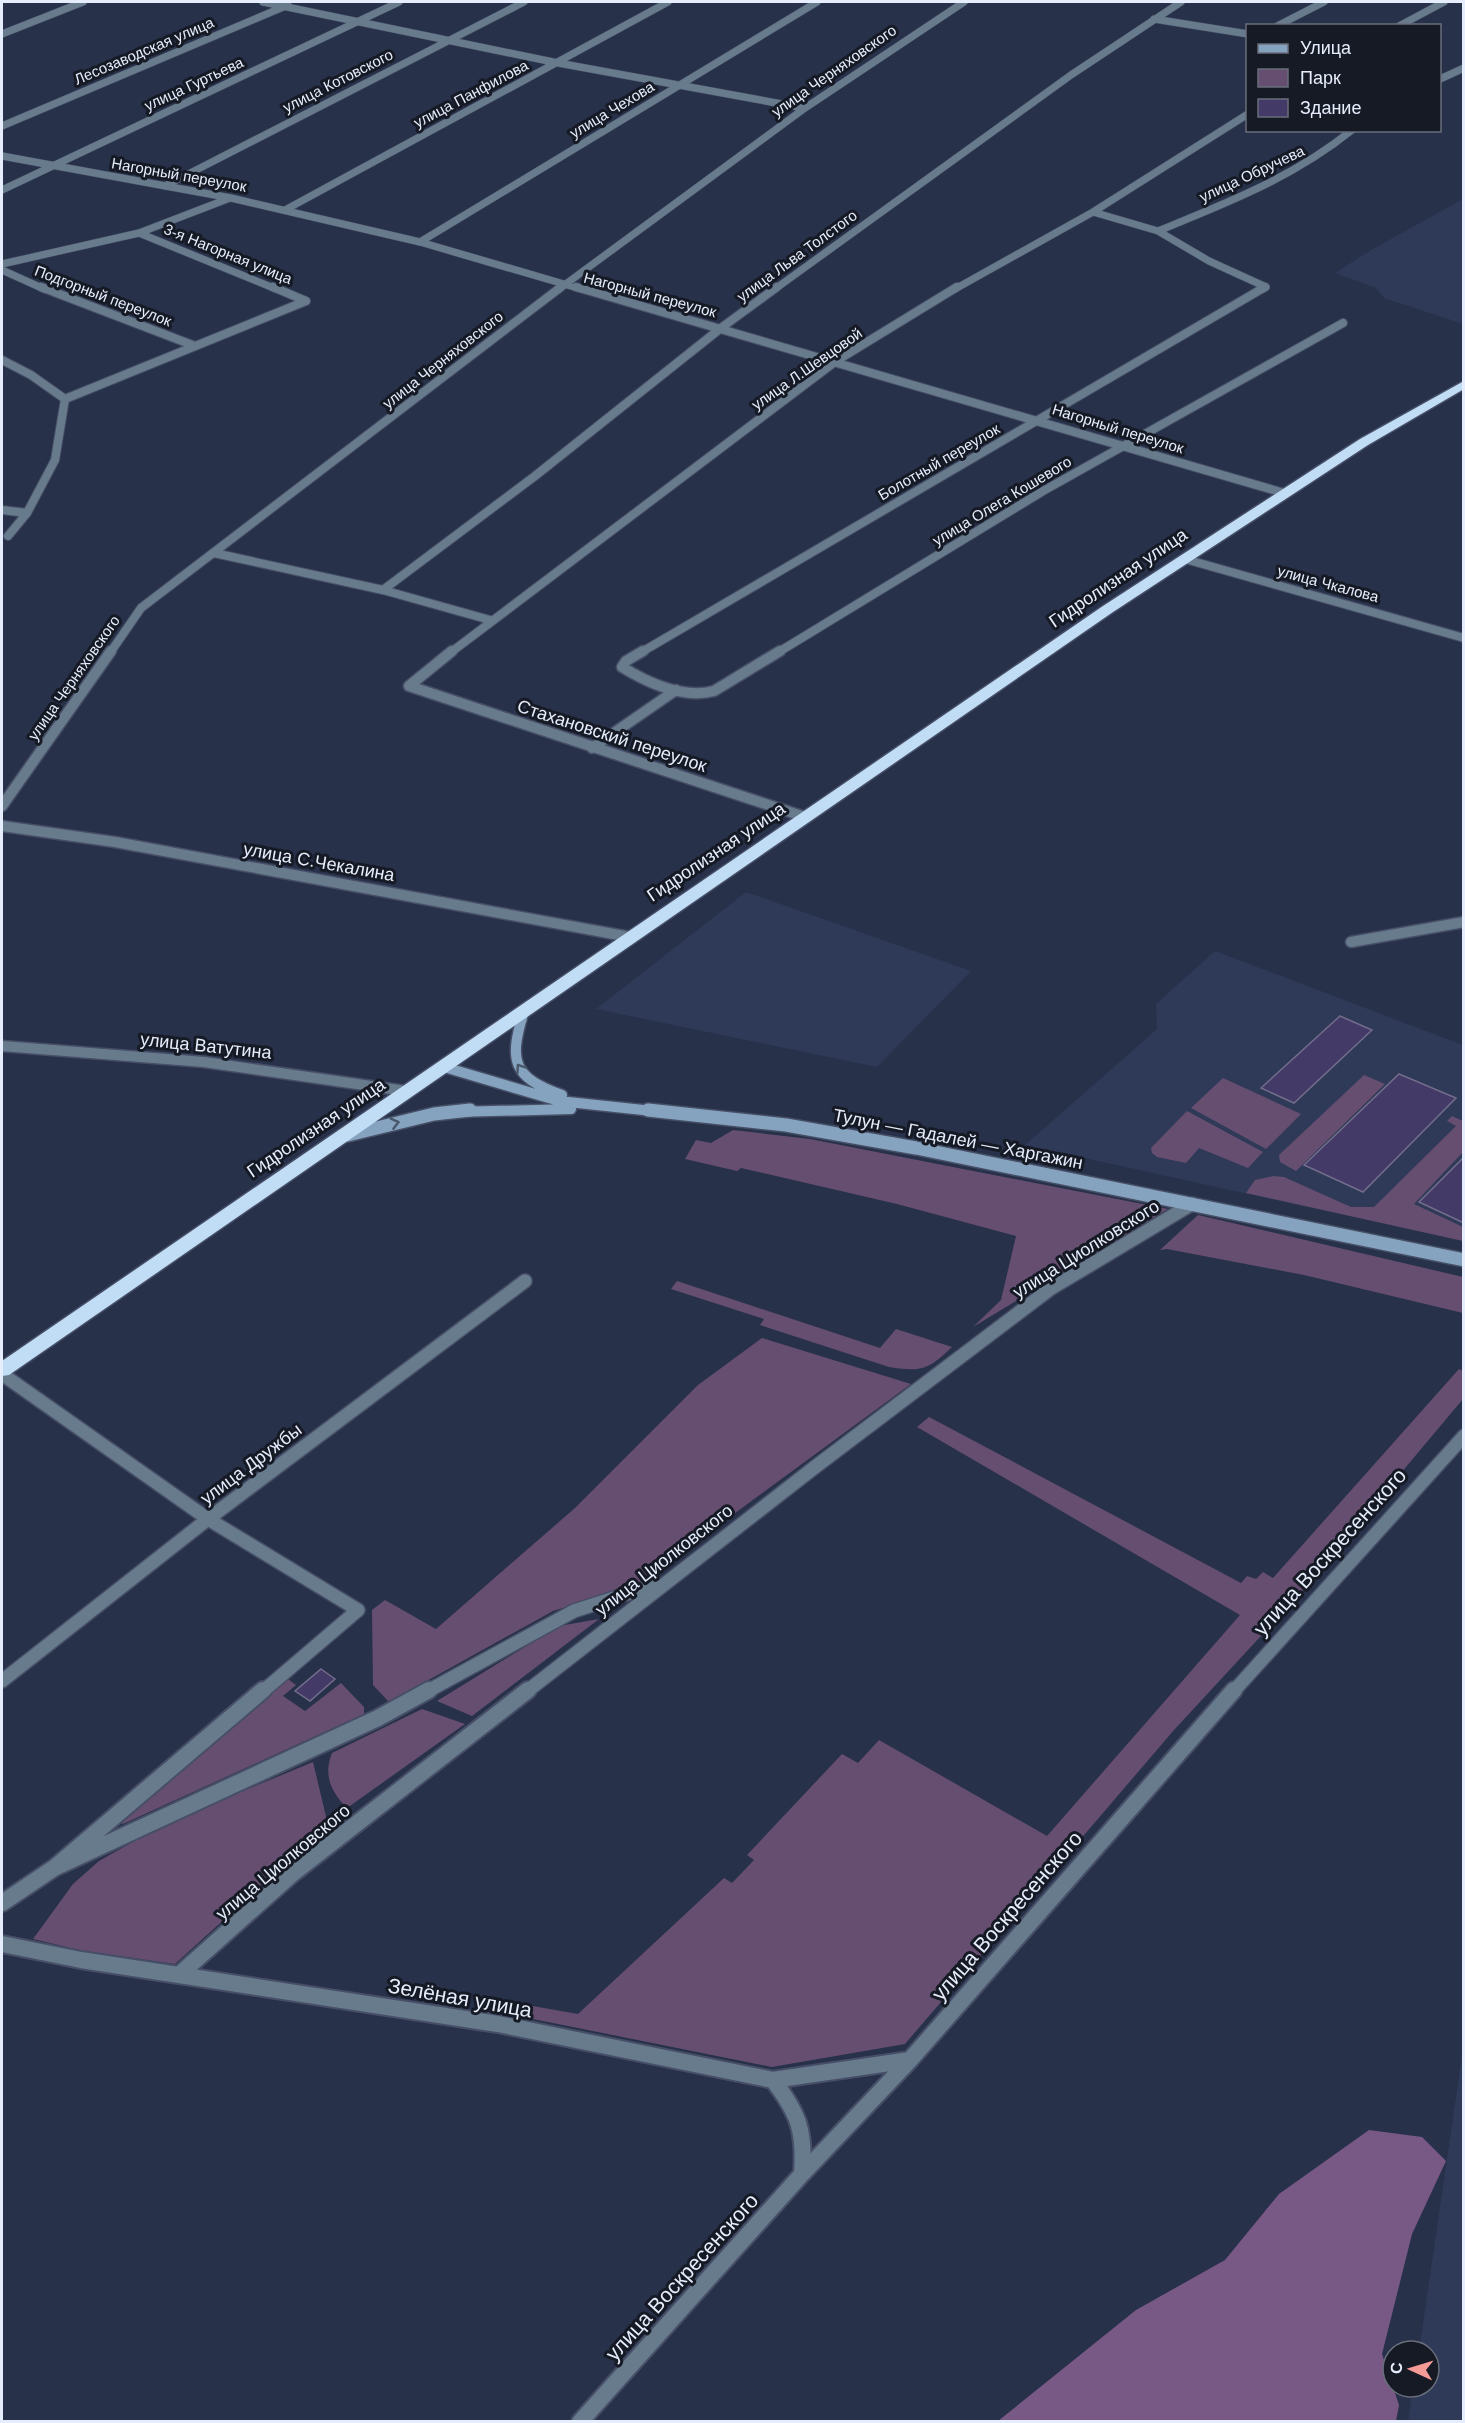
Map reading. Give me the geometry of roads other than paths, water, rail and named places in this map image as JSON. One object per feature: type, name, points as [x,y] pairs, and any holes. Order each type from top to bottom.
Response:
[{"type":"highway","name":"Гидролизная улица","points":[[2,1372],[338,1137],[444,1067],[805,817],[1185,559],[1398,421],[1464,384]]},
{"type":"street","points":[[2,34],[82,2]]},
{"type":"street","points":[[263,2],[558,63],[804,108]]},
{"type":"street","name":"Лесозаводская улица","points":[[2,126],[297,2]]},
{"type":"street","name":"улица Гуртьева","points":[[2,190],[399,2]]},
{"type":"street","name":"улица Котовского","points":[[165,186],[524,2]]},
{"type":"street","name":"улица Панфилова","points":[[285,210],[668,2]]},
{"type":"street","name":"улица Чехова","points":[[420,242],[817,2]]},
{"type":"street","name":"улица Черняховского","points":[[2,806],[141,608],[564,285],[804,108],[964,2]]},
{"type":"street","name":"улица Льва Толстого","points":[[383,590],[535,476],[721,328],[1071,75],[1181,2]]},
{"type":"street","points":[[1281,24],[1324,2]]},
{"type":"street","points":[[1403,24],[1444,2]]},
{"type":"street","points":[[1154,19],[1246,34]]},
{"type":"street","points":[[1441,79],[1464,68]]},
{"type":"street","name":"улица Л.Шевцовой","points":[[409,686],[489,620],[836,361],[984,271],[1093,212],[1246,115]]},
{"type":"street","name":"улица Обручева","points":[[1158,231],[1292,173],[1336,145],[1350,132]]},
{"type":"street","name":"Нагорный переулок","points":[[2,156],[231,198],[420,242],[836,361],[1284,494]]},
{"type":"street","name":"3-я Нагорная улица","points":[[2,264],[139,233],[231,198]]},
{"type":"street","points":[[1093,212],[1158,231]]},
{"type":"street","name":"Болотный переулок","points":[[626,661],[1266,287],[1209,261],[1158,231]]},
{"type":"street","name":"3-я Нагорная улица","points":[[139,233],[306,301],[195,346]]},
{"type":"street","name":"Подгорный переулок","points":[[2,270],[62,297],[195,346]]},
{"type":"street","name":"улица Олега Кошевого","points":[[626,661],[621,665],[624,669],[676,690],[696,695],[714,692],[1033,497],[1343,324]]},
{"type":"street","points":[[64,399],[195,346]]},
{"type":"street","points":[[2,360],[31,375],[64,399]]},
{"type":"street","points":[[8,536],[27,513],[55,460],[64,399]]},
{"type":"street","points":[[2,510],[27,513]]},
{"type":"street","points":[[214,553],[383,590],[489,620]]},
{"type":"street","name":"улица Чкалова","points":[[1185,559],[1464,638]]},
{"type":"street","name":"Стахановский переулок","points":[[409,686],[805,817]]},
{"type":"street","points":[[592,748],[676,690]]},
{"type":"street","name":"улица С.Чекалина","points":[[2,826],[148,848],[630,937]]},
{"type":"street","points":[[1351,942],[1464,922]]},
{"type":"street","points":[[524,1011],[513,1047],[520,1072],[532,1082],[556,1094],[589,1104]]},
{"type":"street","name":"улица Ватутина","points":[[2,1046],[204,1062],[406,1091]]},
{"type":"street","name":"Тулун — Гадалей — Харгажин","points":[[444,1067],[540,1097],[808,1129],[927,1150],[1464,1260]]},
{"type":"street","points":[[338,1137],[417,1117],[474,1110],[636,1109]]},
{"type":"street","name":"улица Циолковского","points":[[180,1974],[292,1874],[663,1583],[1050,1289],[1192,1204]]},
{"type":"street","name":"улица Дружбы","points":[[2,1681],[208,1519],[525,1281]]},
{"type":"street","points":[[2,1372],[208,1519],[358,1610],[54,1868],[2,1903]]},
{"type":"street","name":"улица Воскресенского","points":[[580,2421],[802,2174],[910,2060],[1189,1739],[1464,1436]]},
{"type":"street","points":[[54,1868],[378,1718],[573,1611],[663,1583]]},
{"type":"street","name":"Зелёная улица","points":[[2,1944],[81,1960],[498,2024],[773,2080],[910,2060]]},
{"type":"street","points":[[773,2080],[792,2105],[801,2123],[805,2139],[802,2174]]}]
